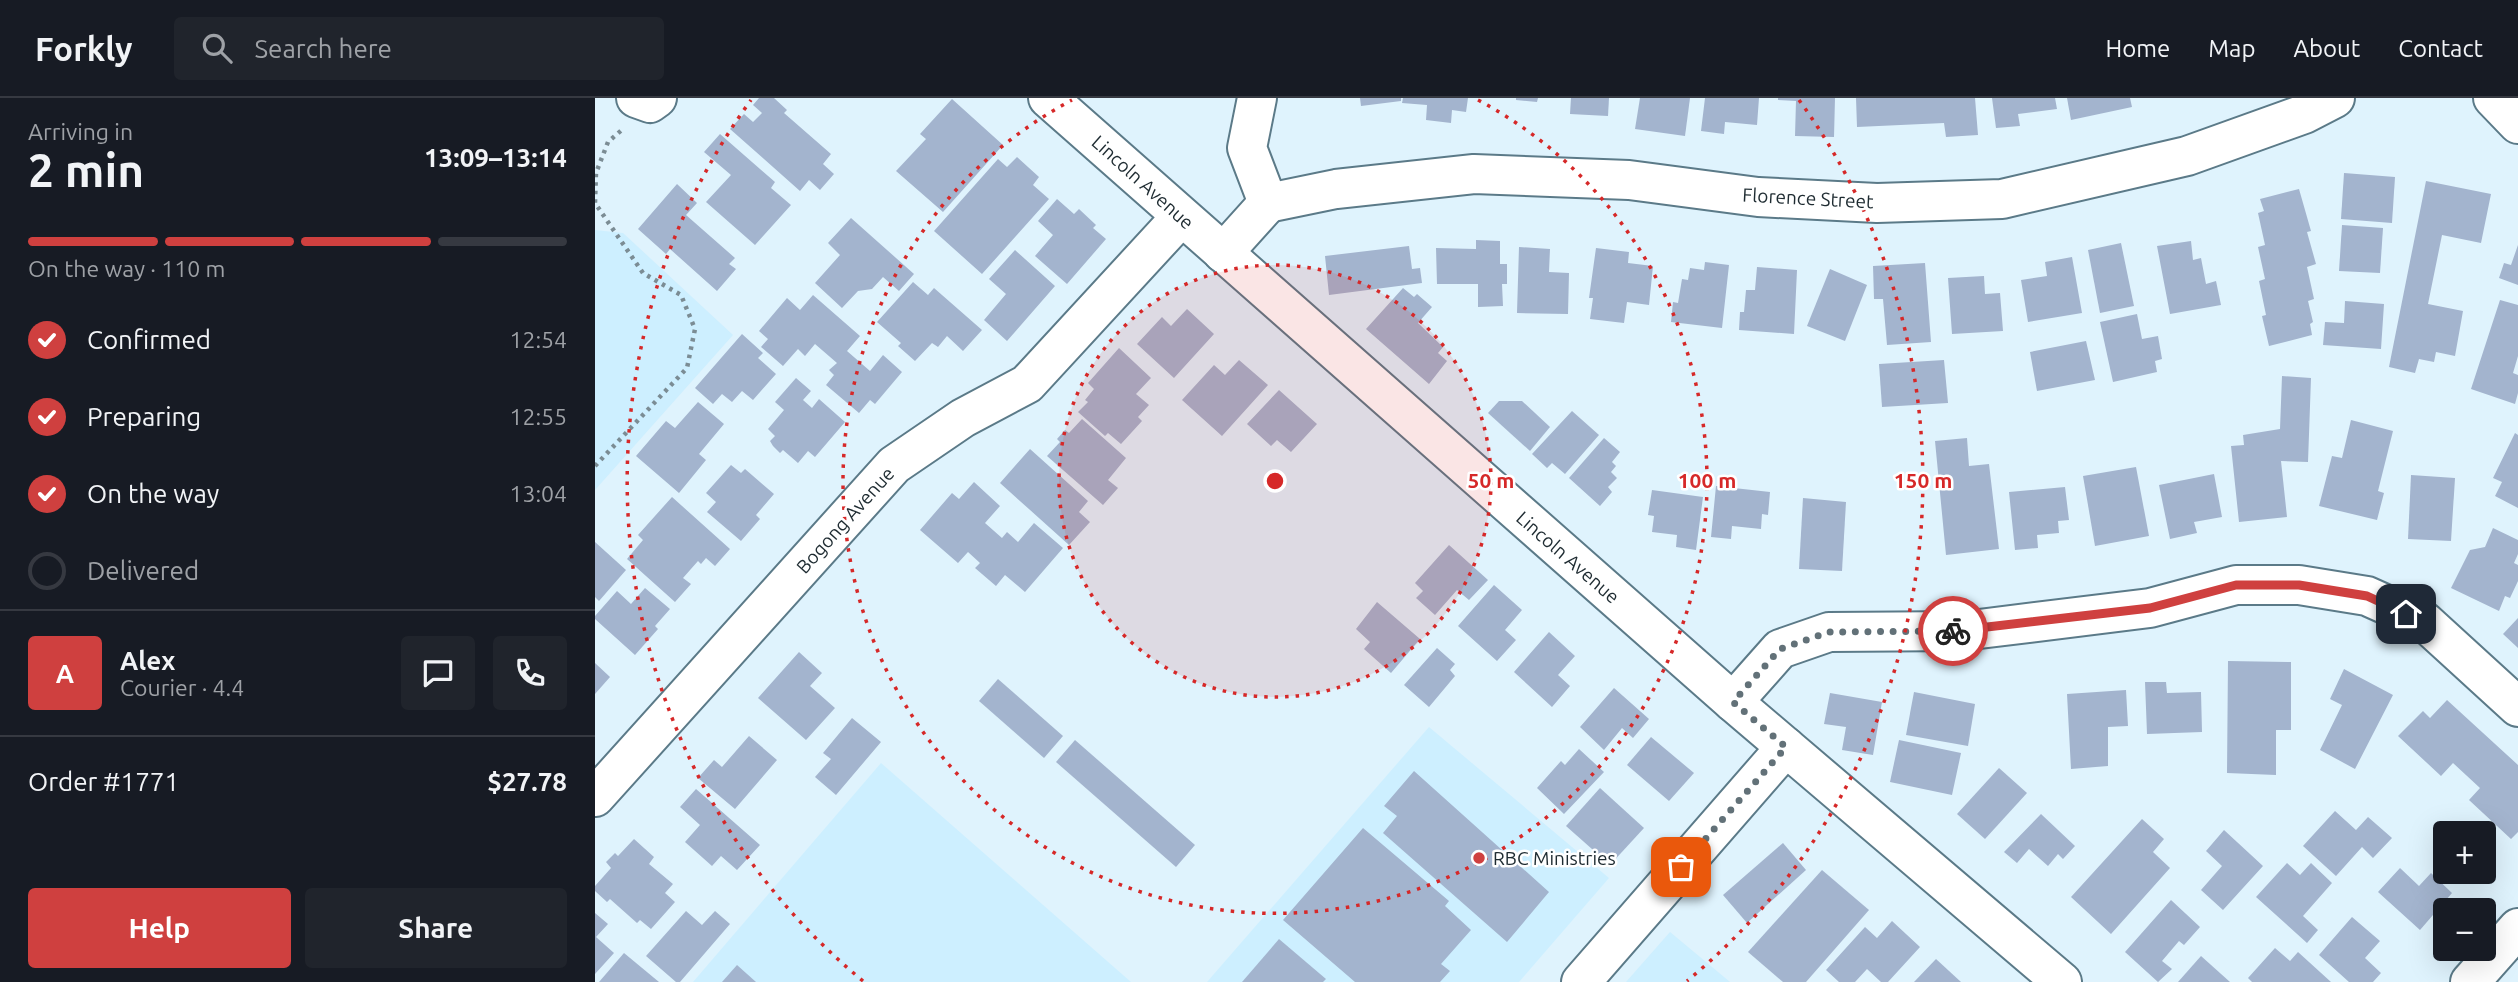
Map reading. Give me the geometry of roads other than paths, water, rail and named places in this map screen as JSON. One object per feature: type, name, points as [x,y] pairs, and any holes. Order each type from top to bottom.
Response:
[{"type":"street","name":"Lincoln Avenue","points":[[1048,98],[1733,702],[2062,982]]},
{"type":"street","points":[[1223,253],[1268,204],[1247,148],[1257,98]]},
{"type":"street","name":"Florence Street","points":[[1268,204],[1336,189],[1474,174],[1629,180],[1758,197],[1877,203],[2003,198],[2187,156],[2304,114],[2335,98]]},
{"type":"street","points":[[2493,98],[2518,124]]},
{"type":"street","name":"Bogong Avenue","points":[[595,797],[894,465],[963,418],[1027,384],[1181,217]]},
{"type":"street","points":[[1733,702],[1780,649],[1829,632],[1963,631],[2150,608],[2236,585],[2299,585],[2367,596],[2425,622],[2518,707]]},
{"type":"street","points":[[1581,982],[1786,747]]},
{"type":"street","points":[[2470,982],[2518,928]]},
{"type":"place","name":"RBC Ministries","points":[[1479,858]]}]
